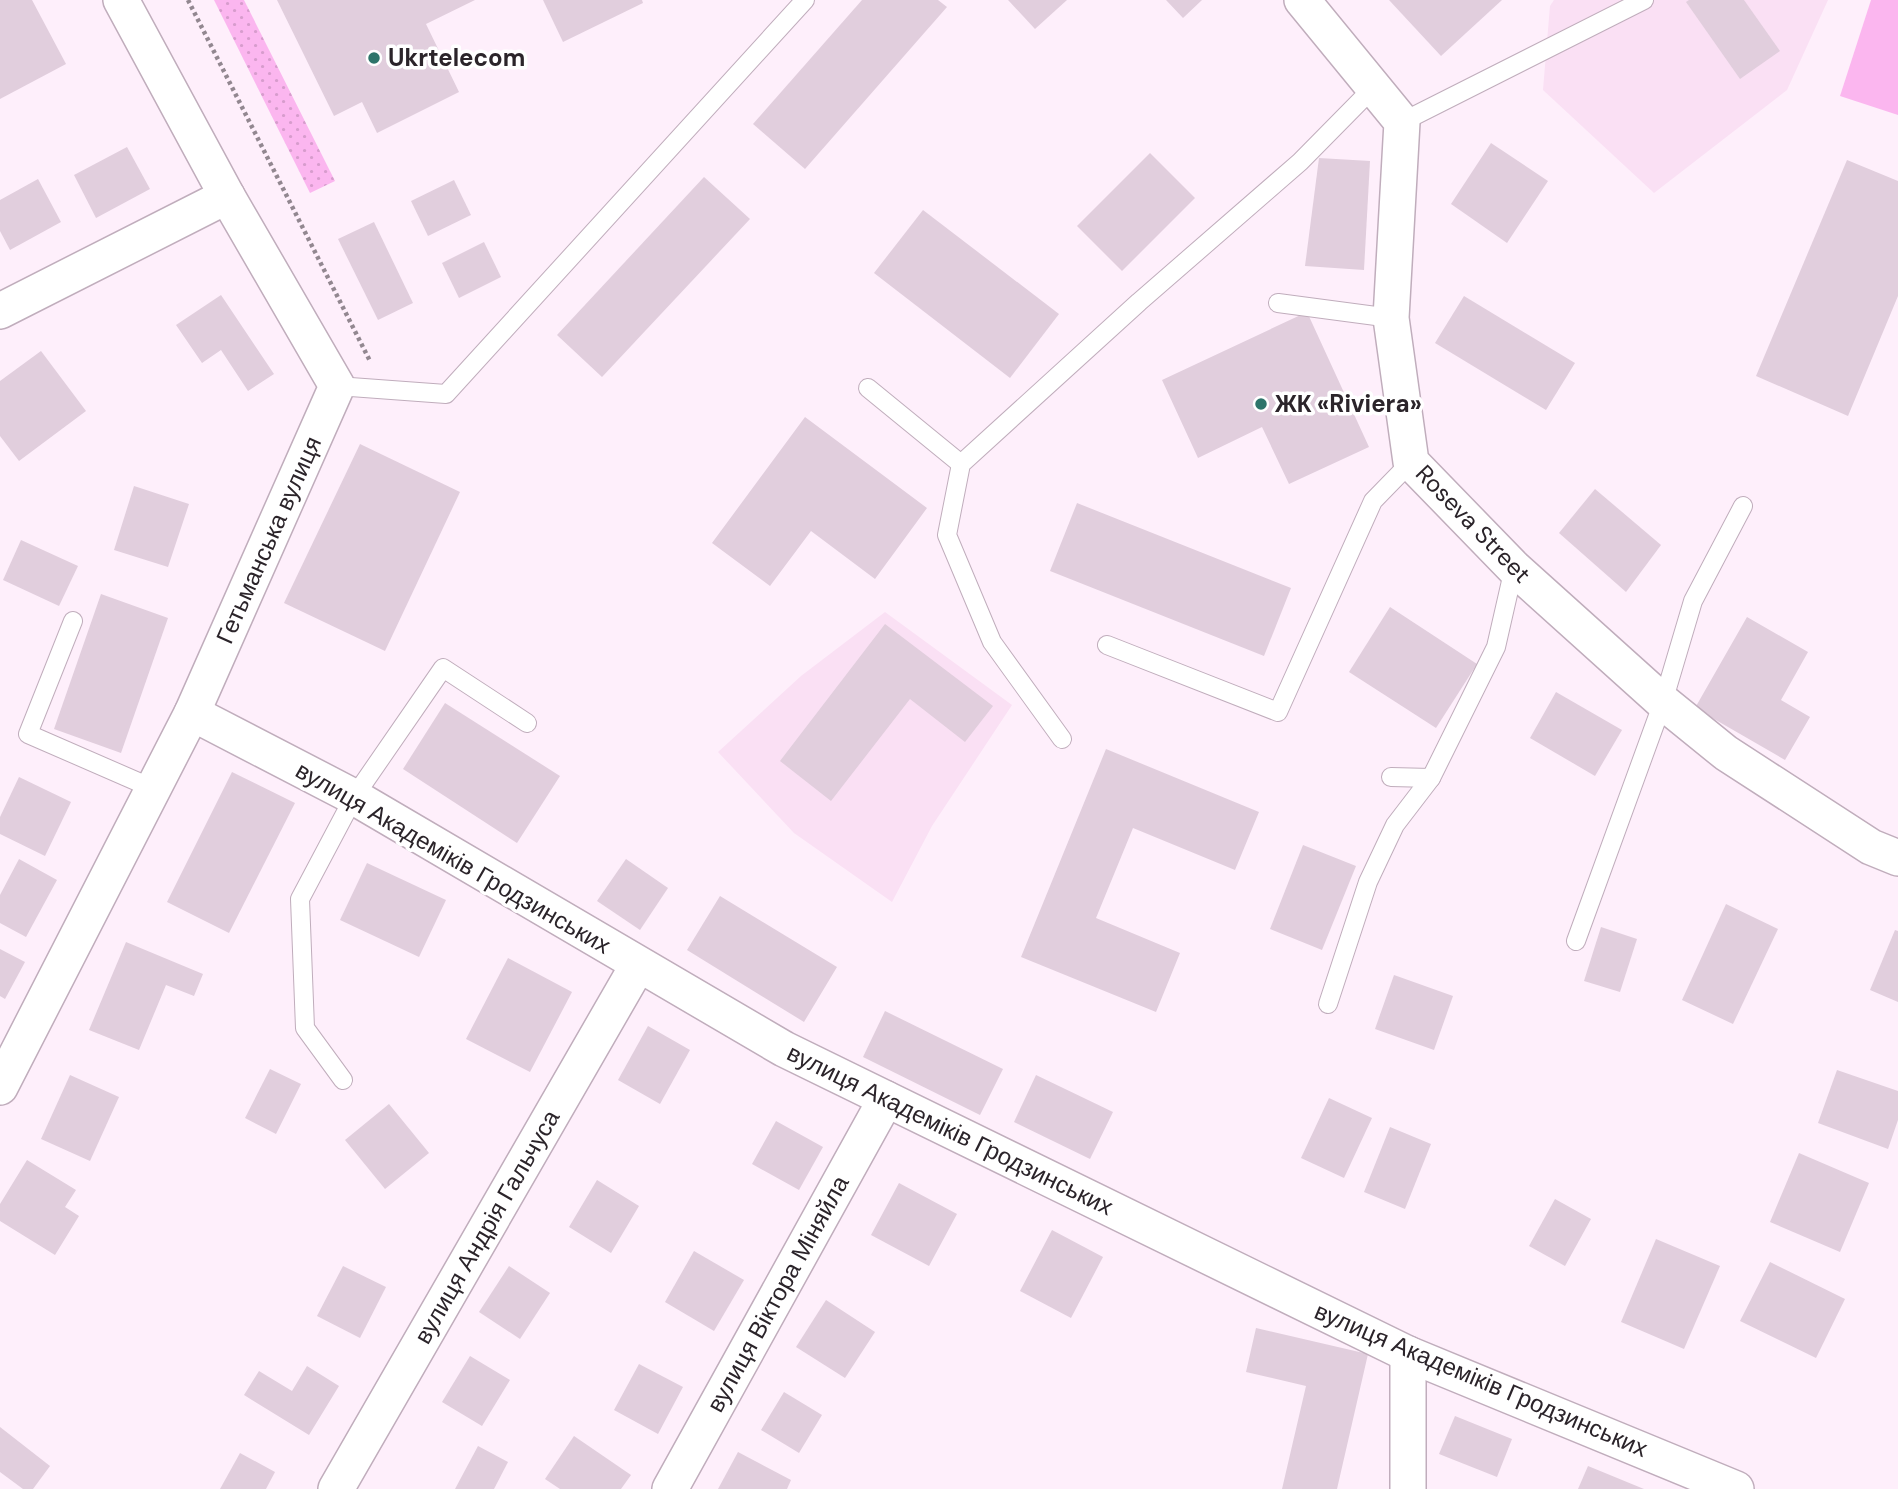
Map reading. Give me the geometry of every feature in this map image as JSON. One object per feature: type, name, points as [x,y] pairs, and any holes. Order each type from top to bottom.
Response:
[{"type":"street","points":[[121,0],[227,196],[337,386]]},
{"type":"street","points":[[1302,0],[1402,122]]},
{"type":"street","name":"Roseva Street","points":[[1402,122],[1391,318],[1411,461],[1514,568],[1663,702],[1726,753],[1871,847],[1898,858]]},
{"type":"street","points":[[0,311],[227,196]]},
{"type":"street","name":"Гетьманська вулиця","points":[[0,1087],[192,713],[337,386]]},
{"type":"street","name":"вулиця Академіків Гродзинських","points":[[192,713],[354,797],[784,1049],[1408,1354],[1736,1489]]},
{"type":"street","name":"вулиця Андрія Гальчуса","points":[[336,1489],[638,965]]},
{"type":"street","name":"вулиця Віктора Міняйла","points":[[670,1489],[886,1099]]},
{"type":"street","points":[[1408,1354],[1408,1489]]},
{"type":"lane","points":[[337,386],[446,394],[805,0]]},
{"type":"lane","points":[[1402,122],[1644,0]]},
{"type":"lane","points":[[1062,738],[992,642],[947,536],[961,464],[1139,302],[1300,162],[1373,89]]},
{"type":"lane","points":[[1278,303],[1391,318]]},
{"type":"lane","points":[[868,388],[961,464]]},
{"type":"lane","points":[[1107,645],[1278,712],[1373,501],[1411,461]]},
{"type":"lane","points":[[1576,941],[1663,702],[1693,601],[1743,506]]},
{"type":"lane","points":[[1328,1004],[1368,882],[1395,825],[1431,778],[1496,647],[1514,568]]},
{"type":"lane","points":[[73,621],[28,734],[152,788]]},
{"type":"lane","points":[[343,1080],[305,1028],[300,899],[354,797],[443,668],[527,723]]},
{"type":"lane","points":[[1391,777],[1431,778]]},
{"type":"path","points":[[188,0],[368,352]]},
{"type":"shaded area","points":[[214,0],[244,0],[335,181],[310,193]]},
{"type":"shaded area","points":[[1554,0],[1828,0],[1787,90],[1654,193],[1543,90],[1550,6]]},
{"type":"shaded area","points":[[1871,0],[1898,0],[1898,115],[1840,96]]},
{"type":"shaded area","points":[[885,612],[1012,705],[932,826],[892,902],[794,833],[718,752],[801,676]]},
{"type":"building","points":[[0,0],[32,0],[66,64],[0,99]]},
{"type":"building","name":"Ukrtelecom","points":[[277,0],[475,0],[426,24],[459,92],[377,133],[362,102],[334,116]]},
{"type":"building","name":"Ukrtelecom","points":[[543,0],[642,0],[643,3],[563,42]]},
{"type":"building","points":[[862,0],[938,0],[947,7],[805,169],[753,124]]},
{"type":"building","points":[[1008,0],[1067,0],[1035,29]]},
{"type":"building","points":[[1166,0],[1202,0],[1183,18]]},
{"type":"building","points":[[1389,0],[1502,0],[1441,56]]},
{"type":"building","points":[[1744,0],[1780,51],[1740,79],[1686,2]]},
{"type":"building","points":[[1491,143],[1548,181],[1507,243],[1451,204]]},
{"type":"building","points":[[127,147],[150,189],[96,218],[74,175]]},
{"type":"building","points":[[1150,153],[1195,198],[1122,271],[1077,226]]},
{"type":"building","points":[[1319,158],[1370,161],[1364,270],[1305,266]]},
{"type":"building","points":[[1847,160],[1898,181],[1898,296],[1848,416],[1756,376]]},
{"type":"building","points":[[704,177],[750,219],[602,377],[557,335]]},
{"type":"building","points":[[38,179],[61,222],[10,250],[0,231],[0,200]]},
{"type":"building","points":[[454,180],[471,215],[428,236],[411,201]]},
{"type":"building","points":[[923,210],[1059,314],[1010,378],[874,273]]},
{"type":"building","points":[[374,222],[413,303],[378,320],[338,239]]},
{"type":"building","points":[[484,242],[501,277],[459,298],[442,263]]},
{"type":"building","points":[[221,295],[274,374],[248,391],[221,350],[202,363],[176,325]]},
{"type":"building","points":[[1464,296],[1575,363],[1546,410],[1435,343]]},
{"type":"building","name":"ЖК «Riviera»","points":[[1307,312],[1369,447],[1289,484],[1262,427],[1198,458],[1162,380]]},
{"type":"building","points":[[41,351],[86,411],[19,461],[0,436],[0,381]]},
{"type":"building","points":[[805,417],[927,508],[875,579],[811,531],[770,586],[712,543]]},
{"type":"building","points":[[360,444],[460,492],[385,651],[284,603]]},
{"type":"building","points":[[134,486],[189,504],[168,567],[114,550]]},
{"type":"building","points":[[1595,489],[1661,545],[1626,592],[1559,533]]},
{"type":"building","points":[[1077,503],[1291,588],[1264,656],[1050,571]]},
{"type":"building","points":[[21,540],[78,566],[59,606],[3,580]]},
{"type":"building","points":[[101,594],[168,618],[121,753],[54,729]]},
{"type":"building","points":[[1390,607],[1477,664],[1436,728],[1349,672]]},
{"type":"building","points":[[1747,617],[1808,652],[1781,700],[1810,717],[1785,760],[1695,708]]},
{"type":"building","points":[[885,624],[993,706],[965,742],[910,699],[831,801],[780,761]]},
{"type":"building","points":[[1556,692],[1622,730],[1595,776],[1530,738]]},
{"type":"building","points":[[445,703],[560,776],[517,843],[403,769]]},
{"type":"building","points":[[1106,749],[1259,812],[1235,870],[1133,828],[1096,918],[1180,953],[1156,1012],[1021,957]]},
{"type":"building","points":[[232,772],[295,803],[229,933],[167,902]]},
{"type":"building","points":[[19,777],[71,802],[45,856],[0,834],[0,817]]},
{"type":"building","points":[[1303,845],[1356,866],[1322,950],[1270,929]]},
{"type":"building","points":[[19,859],[57,880],[26,937],[0,923],[0,895]]},
{"type":"building","points":[[626,859],[668,888],[640,930],[597,901]]},
{"type":"building","points":[[367,863],[446,900],[419,957],[340,920]]},
{"type":"building","points":[[720,896],[837,967],[804,1022],[687,950]]},
{"type":"building","points":[[1726,904],[1778,929],[1733,1024],[1682,1000]]},
{"type":"building","points":[[1601,927],[1637,939],[1620,992],[1584,981]]},
{"type":"building","points":[[1895,930],[1898,931],[1898,1002],[1870,990]]},
{"type":"building","points":[[126,942],[203,974],[194,996],[166,985],[139,1050],[89,1030]]},
{"type":"building","points":[[0,949],[25,962],[5,999],[0,996]]},
{"type":"building","points":[[508,958],[572,992],[530,1072],[466,1039]]},
{"type":"building","points":[[1394,975],[1453,996],[1434,1050],[1375,1029]]},
{"type":"building","points":[[885,1011],[1003,1069],[980,1115],[863,1057]]},
{"type":"building","points":[[648,1026],[690,1050],[660,1104],[618,1080]]},
{"type":"building","points":[[270,1069],[301,1084],[276,1134],[245,1118]]},
{"type":"building","points":[[1837,1070],[1898,1091],[1898,1120],[1888,1149],[1818,1123]]},
{"type":"building","points":[[70,1075],[119,1097],[90,1161],[41,1139]]},
{"type":"building","points":[[1036,1075],[1113,1112],[1090,1159],[1014,1122]]},
{"type":"building","points":[[1329,1098],[1372,1118],[1344,1178],[1301,1158]]},
{"type":"building","points":[[389,1104],[429,1153],[385,1189],[345,1140]]},
{"type":"building","points":[[776,1121],[823,1147],[799,1190],[752,1164]]},
{"type":"building","points":[[1390,1127],[1431,1144],[1405,1209],[1364,1192]]},
{"type":"building","points":[[1799,1153],[1869,1183],[1840,1252],[1770,1222]]},
{"type":"building","points":[[27,1160],[76,1190],[65,1207],[79,1216],[55,1255],[0,1221],[0,1204]]},
{"type":"building","points":[[597,1180],[639,1206],[611,1253],[569,1227]]},
{"type":"building","points":[[899,1183],[957,1214],[929,1266],[871,1235]]},
{"type":"building","points":[[1555,1199],[1591,1219],[1565,1266],[1529,1246]]},
{"type":"building","points":[[1052,1230],[1103,1257],[1071,1318],[1020,1291]]},
{"type":"building","points":[[1656,1239],[1720,1266],[1684,1349],[1621,1322]]},
{"type":"building","points":[[694,1251],[744,1280],[714,1331],[665,1302]]},
{"type":"building","points":[[1770,1262],[1845,1299],[1816,1358],[1740,1321]]},
{"type":"building","points":[[343,1266],[386,1287],[360,1338],[317,1316]]},
{"type":"building","points":[[509,1266],[550,1293],[520,1339],[479,1312]]},
{"type":"building","points":[[826,1300],[875,1332],[845,1378],[796,1347]]},
{"type":"building","points":[[1256,1328],[1368,1354],[1337,1489],[1282,1489],[1306,1386],[1246,1372]]},
{"type":"building","points":[[470,1356],[510,1380],[482,1426],[442,1402]]},
{"type":"building","points":[[639,1364],[683,1387],[658,1434],[614,1410]]},
{"type":"building","points":[[307,1366],[339,1386],[309,1435],[244,1395],[259,1371],[292,1391]]},
{"type":"building","points":[[784,1392],[822,1415],[799,1453],[761,1430]]},
{"type":"building","points":[[1455,1416],[1512,1439],[1497,1477],[1439,1454]]},
{"type":"building","points":[[0,1427],[50,1466],[33,1489],[23,1489],[0,1472]]},
{"type":"building","points":[[574,1436],[631,1475],[621,1489],[560,1489],[545,1479]]},
{"type":"building","points":[[478,1446],[508,1462],[494,1489],[455,1489]]},
{"type":"building","points":[[738,1452],[791,1480],[787,1489],[718,1489]]},
{"type":"building","points":[[240,1453],[275,1472],[266,1489],[220,1489]]},
{"type":"building","points":[[1588,1466],[1644,1489],[1578,1489]]},
{"type":"place","name":"Ukrtelecom","points":[[374,58]]},
{"type":"place","name":"ЖК «Riviera»","points":[[1261,404]]}]
